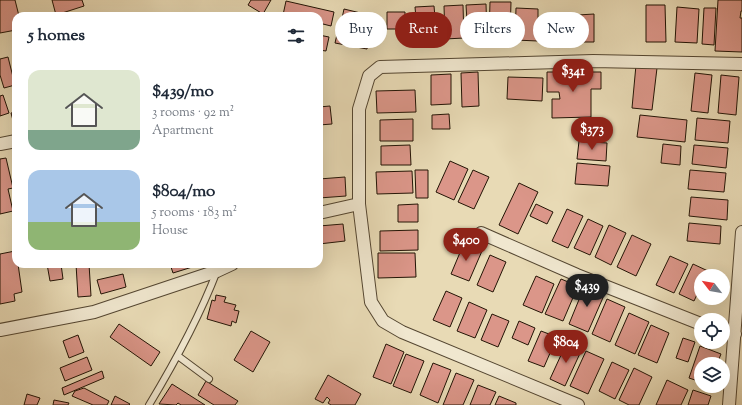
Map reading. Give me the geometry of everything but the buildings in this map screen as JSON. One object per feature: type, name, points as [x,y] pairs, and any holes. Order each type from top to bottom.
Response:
[{"type":"street","points":[[578,405],[442,350],[402,332],[383,321],[371,302],[359,204],[359,109],[369,76],[380,67],[593,61],[742,64]]},
{"type":"street","points":[[0,144],[12,142]]},
{"type":"street","points":[[323,212],[359,204]]},
{"type":"street","points":[[730,324],[742,232]]},
{"type":"street","points":[[481,233],[577,275],[694,321]]},
{"type":"street","points":[[0,330],[94,312],[223,268]]},
{"type":"street","points":[[729,349],[729,405]]},
{"type":"lane","points":[[149,405],[178,356],[207,297],[217,271]]},
{"type":"lane","points":[[178,356],[209,378]]}]
